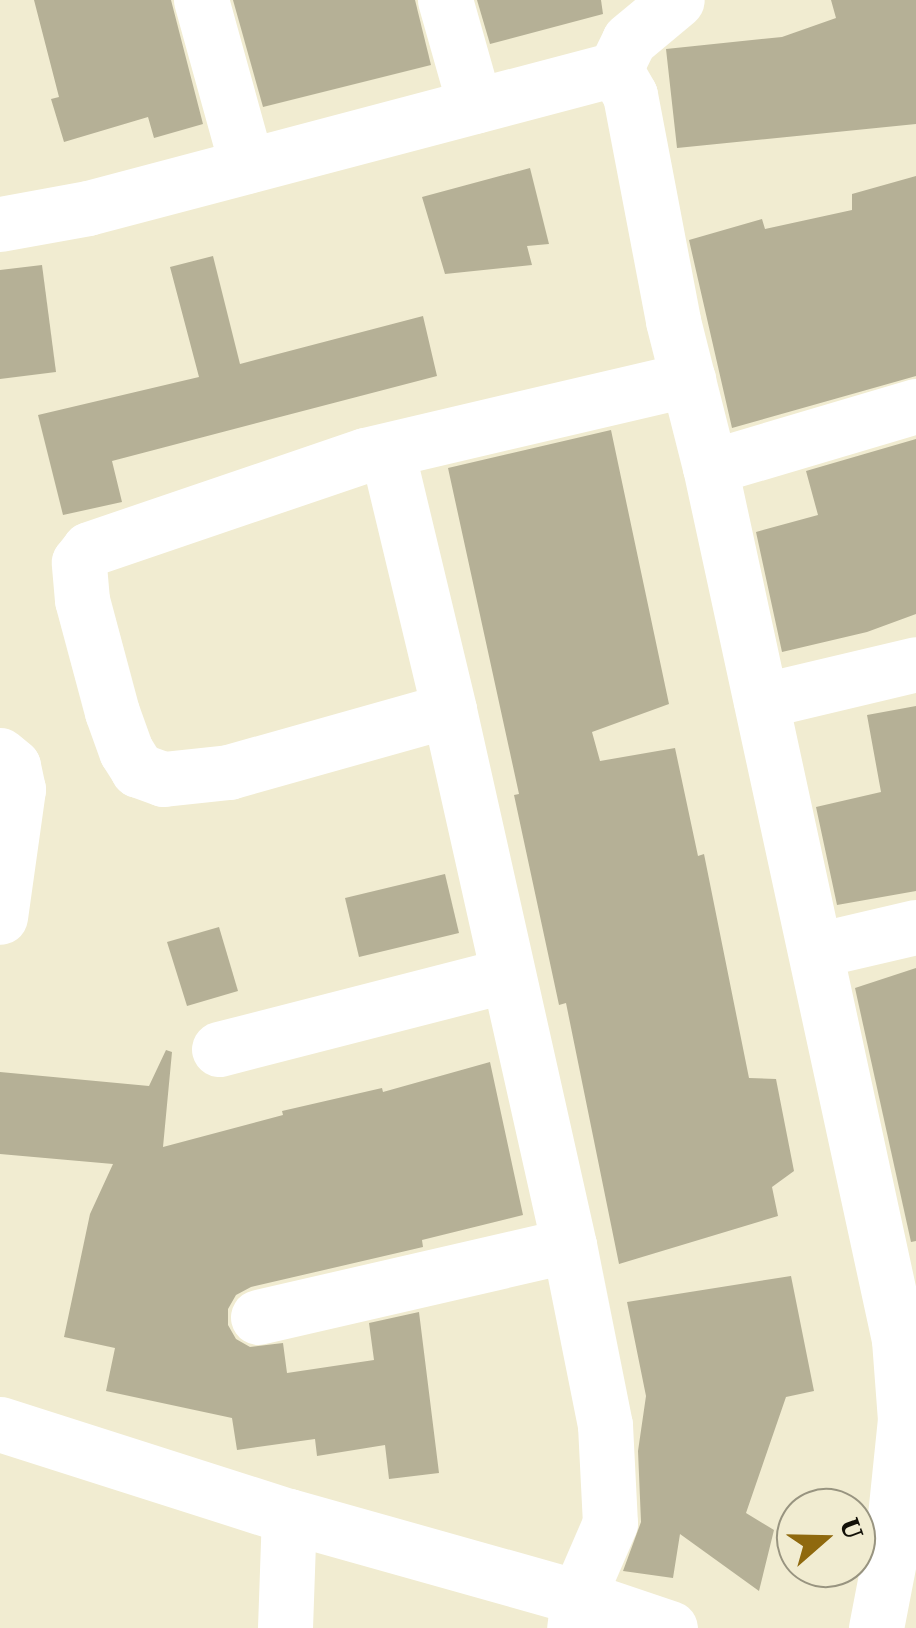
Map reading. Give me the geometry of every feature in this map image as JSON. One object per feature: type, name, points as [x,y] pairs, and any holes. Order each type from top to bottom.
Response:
[{"type":"street","points":[[201,0],[247,166]]},
{"type":"street","points":[[444,0],[475,106]]},
{"type":"street","points":[[3,214],[247,166],[615,68],[630,40],[677,0]]},
{"type":"street","points":[[615,68],[630,95],[688,379],[817,950],[896,1234],[906,1383],[892,1545],[876,1628]]},
{"type":"street","points":[[449,710],[228,772],[150,778],[126,751],[82,600],[79,562],[97,544],[388,451],[688,379]]},
{"type":"street","points":[[710,466],[916,406]]},
{"type":"street","points":[[388,451],[569,1244],[605,1425],[612,1504],[602,1546],[576,1612]]},
{"type":"street","points":[[761,700],[916,664]]},
{"type":"street","points":[[0,755],[12,766],[18,789],[0,917]]},
{"type":"street","points":[[817,950],[916,927]]},
{"type":"street","points":[[219,1049],[507,975]]},
{"type":"street","points":[[258,1317],[569,1244]]},
{"type":"street","points":[[0,1424],[576,1612],[670,1628]]},
{"type":"street","points":[[285,1628],[290,1516]]},
{"type":"building","points":[[34,0],[171,0],[203,124],[154,138],[148,117],[64,142],[51,99],[59,97]]},
{"type":"building","points":[[233,0],[415,0],[431,65],[263,107]]},
{"type":"building","points":[[477,0],[601,0],[603,14],[490,44]]},
{"type":"building","points":[[831,0],[916,0],[916,124],[677,148],[666,49],[782,37],[836,18]]},
{"type":"building","points":[[530,168],[549,244],[527,246],[532,265],[445,274],[422,197]]},
{"type":"building","points":[[916,176],[916,376],[732,428],[689,240],[762,219],[765,229],[852,210],[852,194]]},
{"type":"building","points":[[213,256],[240,364],[423,316],[437,376],[112,461],[122,502],[63,515],[38,415],[199,377],[170,267]]},
{"type":"building","points":[[42,265],[56,372],[0,379],[0,270]]},
{"type":"building","points":[[611,430],[669,704],[592,732],[600,761],[675,748],[698,856],[704,854],[749,1078],[776,1079],[794,1171],[772,1187],[778,1216],[619,1264],[566,1003],[559,1005],[514,795],[519,794],[448,468]]},
{"type":"building","points":[[916,439],[916,614],[867,632],[782,652],[756,532],[818,515],[806,471]]},
{"type":"building","points":[[916,706],[916,891],[837,905],[816,807],[881,792],[867,715]]},
{"type":"building","points":[[445,874],[459,933],[359,957],[345,898]]},
{"type":"building","points":[[219,927],[238,991],[187,1006],[167,942]]},
{"type":"building","points":[[916,968],[916,1241],[911,1242],[855,988]]},
{"type":"building","points":[[166,1050],[172,1052],[163,1147],[283,1115],[282,1111],[382,1088],[383,1092],[490,1062],[523,1215],[422,1240],[423,1247],[251,1287],[236,1295],[228,1309],[228,1325],[236,1339],[250,1347],[283,1343],[287,1373],[374,1360],[369,1323],[419,1312],[439,1473],[389,1479],[385,1445],[317,1456],[315,1439],[237,1450],[232,1418],[106,1391],[115,1348],[64,1337],[90,1214],[113,1164],[0,1154],[0,1072],[149,1086]]},
{"type":"building","points":[[791,1276],[814,1391],[786,1397],[746,1513],[774,1530],[759,1591],[680,1534],[673,1578],[623,1571],[641,1522],[638,1451],[646,1396],[627,1302]]}]
